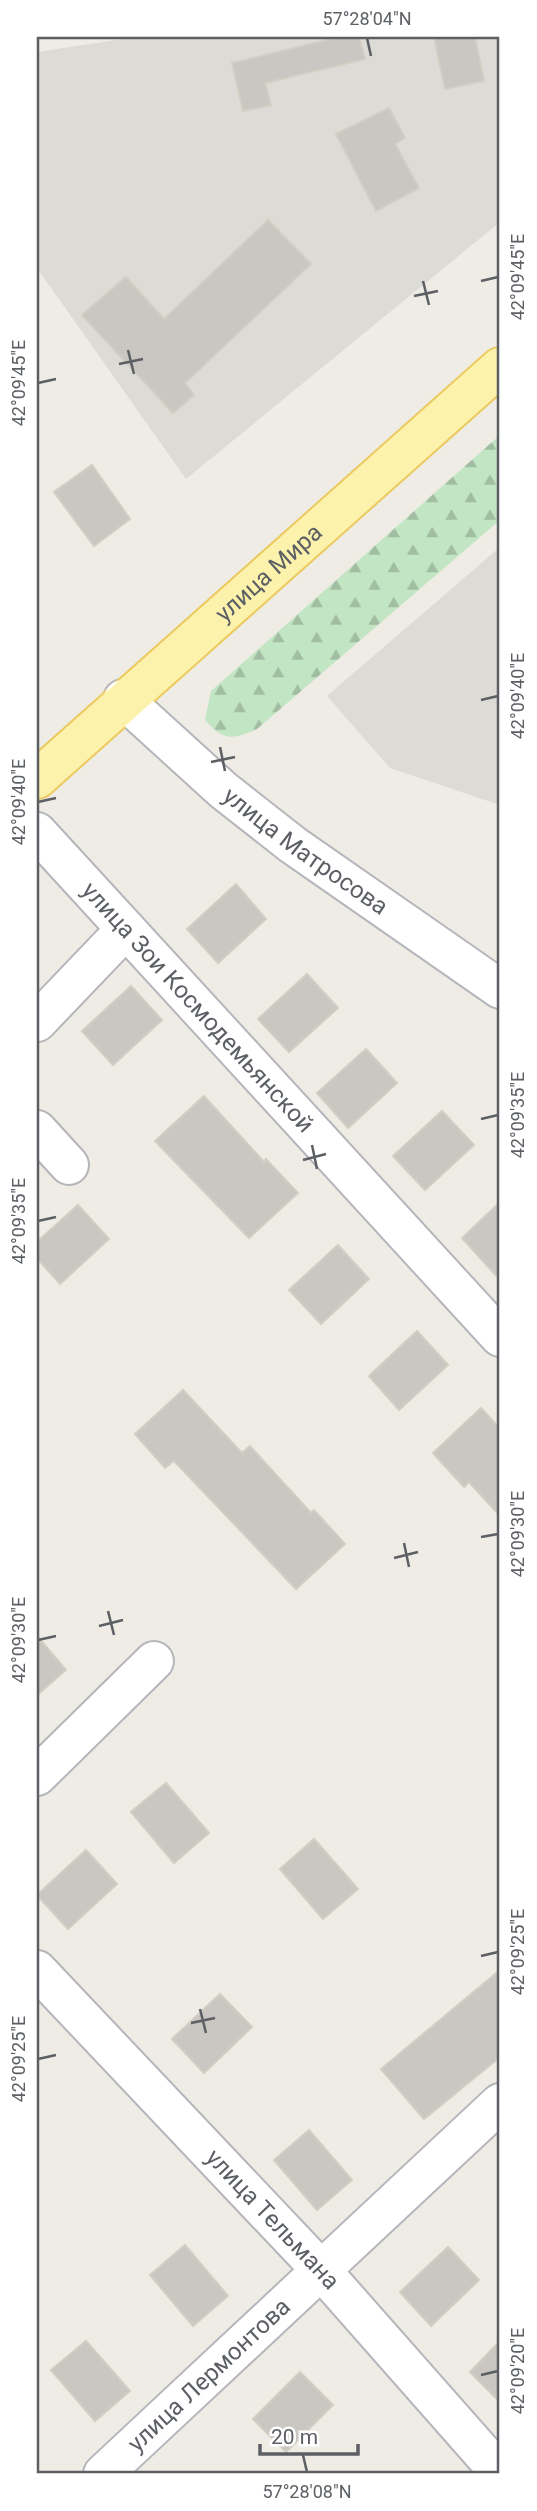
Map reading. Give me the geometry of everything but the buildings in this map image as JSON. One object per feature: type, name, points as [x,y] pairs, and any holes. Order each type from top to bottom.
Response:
[{"type":"main road","name":"улица Мира","points":[[37,779],[123,699],[500,367]]},
{"type":"street","name":"улица Матросова","points":[[123,699],[223,790],[293,845],[500,989]]},
{"type":"street","name":"улица Зои Космодемьянской","points":[[37,832],[500,1337]]},
{"type":"street","points":[[37,1022],[126,929]]},
{"type":"street","points":[[37,1130],[69,1165]]},
{"type":"street","points":[[37,1776],[154,1661]]},
{"type":"street","name":"улица Тельмана","points":[[37,1970],[321,2270],[500,2473]]},
{"type":"street","name":"улица Лермонтова","points":[[103,2474],[500,2103]]},
{"type":"shaded area","points":[[136,37],[500,37],[500,222],[186,479],[37,268],[37,52]]},
{"type":"shaded area","points":[[500,547],[500,805],[390,768],[327,696]]},
{"type":"green space","points":[[500,435],[500,520],[257,729],[234,737],[223,735],[211,727],[205,720],[211,691]]}]
